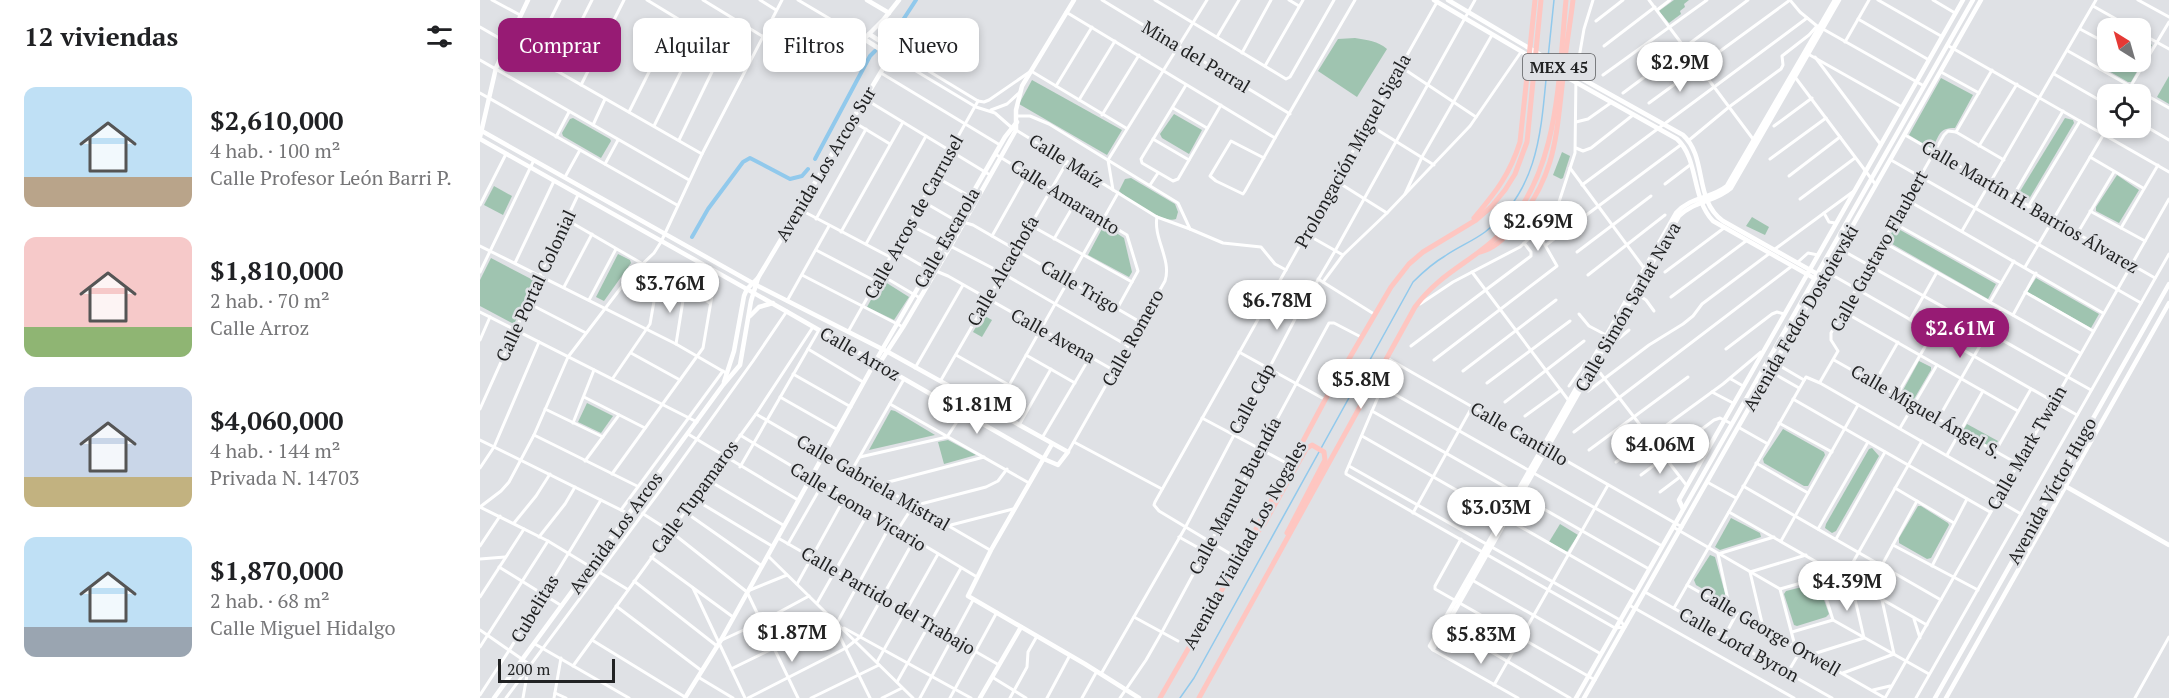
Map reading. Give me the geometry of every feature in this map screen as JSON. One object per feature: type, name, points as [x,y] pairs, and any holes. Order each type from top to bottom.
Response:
[{"type":"highway","points":[[1468,225],[1500,187],[1513,165],[1524,121],[1535,0]]},
{"type":"highway","name":"Avenida Vialidad Los Nogales","points":[[1160,698],[1247,546],[1325,400],[1391,287],[1409,264],[1432,245],[1468,225],[1491,207],[1510,182],[1521,160],[1529,122],[1541,0]]},
{"type":"highway","name":"Avenida Vialidad Los Nogales","points":[[1198,698],[1415,307],[1436,282],[1479,252],[1505,229],[1524,203],[1541,171],[1548,150],[1566,0]]},
{"type":"highway","points":[[1479,252],[1492,247],[1511,231],[1544,181],[1558,135],[1562,71],[1573,0]]},
{"type":"highway","points":[[1377,375],[1385,380]]},
{"type":"highway","points":[[1247,546],[1264,524],[1306,448],[1312,445],[1324,452],[1325,460],[1277,556]]},
{"type":"street","points":[[493,0],[520,15]]},
{"type":"street","points":[[519,18],[528,0]]},
{"type":"street","points":[[551,18],[560,0]]},
{"type":"street","points":[[583,18],[592,0]]},
{"type":"street","points":[[582,85],[624,0]]},
{"type":"street","points":[[647,0],[676,18]]},
{"type":"street","points":[[703,0],[762,36]]},
{"type":"street","points":[[760,0],[776,10]]},
{"type":"street","points":[[751,59],[782,0]]},
{"type":"street","points":[[798,0],[828,18]]},
{"type":"street","points":[[867,0],[889,13]]},
{"type":"street","points":[[866,37],[898,0]]},
{"type":"street","points":[[1013,128],[1017,122],[1020,92],[1074,0]]},
{"type":"street","name":"Mina del Parral","points":[[1102,0],[1290,114]]},
{"type":"street","points":[[1155,0],[1285,78],[1290,77],[1334,0]]},
{"type":"street","points":[[1113,190],[1108,160],[1207,0]]},
{"type":"street","points":[[1217,38],[1239,0]]},
{"type":"street","points":[[1242,52],[1271,0]]},
{"type":"street","points":[[1289,0],[1299,6]]},
{"type":"street","points":[[1265,66],[1303,0]]},
{"type":"street","points":[[1264,158],[1231,141],[1210,176],[1243,194],[1290,114],[1355,0]]},
{"type":"street","points":[[1436,0],[1521,52],[1576,75],[1665,124],[1688,141],[1694,153],[1703,199],[1719,218],[1798,262],[1808,272]]},
{"type":"street","name":"Prolongación Miguel Sigala","points":[[1162,489],[1401,67],[1436,0]]},
{"type":"street","points":[[1448,0],[1529,48],[1576,81],[1682,143],[1713,221],[1792,267],[1822,280]]},
{"type":"street","name":"Calle Cdp","points":[[1082,698],[1134,617],[1185,528],[1268,368],[1475,0]]},
{"type":"street","name":"Avenida Vialidad Los Nogales","points":[[1415,307],[1453,282],[1524,243],[1546,223],[1558,205],[1576,148],[1576,75],[1584,29],[1593,0]]},
{"type":"street","points":[[1596,21],[1623,0]]},
{"type":"street","points":[[1649,0],[1752,139]]},
{"type":"street","points":[[1604,46],[1655,8],[1670,0]]},
{"type":"street","points":[[1603,75],[1707,0]]},
{"type":"street","points":[[1623,93],[1748,0]]},
{"type":"street","points":[[1649,103],[1790,0],[1807,18],[1820,27],[1924,86]]},
{"type":"street","name":"Calle Simón Sarlat Nava","points":[[1432,649],[1593,363],[1616,328],[1645,268],[1676,213],[1683,206],[1718,193],[1726,186],[1837,0]]},
{"type":"street","points":[[1845,42],[1869,0]]},
{"type":"street","points":[[1878,0],[1942,37]]},
{"type":"street","points":[[1933,0],[1956,13]]},
{"type":"street","points":[[1683,509],[1679,500],[1963,0]]},
{"type":"street","name":"Avenida Fedor Dostoievski","points":[[1576,698],[1973,0]]},
{"type":"street","name":"Avenida Fedor Dostoievski","points":[[1584,698],[1981,0]]},
{"type":"street","points":[[1962,231],[2097,0]]},
{"type":"street","points":[[2138,0],[2169,17]]},
{"type":"street","points":[[2093,6],[2111,18]]},
{"type":"street","points":[[1066,12],[1275,138]]},
{"type":"street","points":[[1582,185],[1807,18]]},
{"type":"street","points":[[1858,19],[1929,60]]},
{"type":"street","points":[[2132,84],[2169,22]]},
{"type":"street","points":[[480,27],[498,37]]},
{"type":"street","points":[[1056,86],[1092,27]]},
{"type":"street","points":[[1688,141],[1782,68],[1782,56],[1820,27]]},
{"type":"street","name":"Calle Simón Sarlat Nava","points":[[1571,402],[1583,371],[1593,363],[1606,335],[1679,216],[1703,199],[1722,196],[1731,188],[1808,54],[1820,27]]},
{"type":"street","points":[[2080,29],[2097,38]]},
{"type":"street","points":[[1499,39],[1502,33]]},
{"type":"street","points":[[869,34],[878,40]]},
{"type":"street","points":[[1404,196],[1422,157],[1492,35]]},
{"type":"street","points":[[2151,39],[2169,49]]},
{"type":"street","points":[[1079,100],[1115,41]]},
{"type":"street","points":[[1947,45],[2097,131]]},
{"type":"street","points":[[2068,51],[2097,67]]},
{"type":"street","points":[[1323,282],[1343,255],[1404,196],[1477,118],[1521,52]]},
{"type":"street","points":[[1808,54],[1902,107]]},
{"type":"street","points":[[1102,115],[1139,55]]},
{"type":"street","points":[[1815,57],[1881,145]]},
{"type":"street","points":[[480,60],[689,181]]},
{"type":"street","points":[[480,138],[488,97],[498,63]]},
{"type":"street","points":[[1401,67],[1477,118]]},
{"type":"street","name":"Calle Gustavo Flaubert","points":[[1834,360],[1838,351],[1831,340],[1831,333],[1920,176],[1948,131],[1956,132],[1992,70]]},
{"type":"street","points":[[1031,71],[1126,129]]},
{"type":"street","points":[[930,72],[978,101],[984,102],[1031,71]]},
{"type":"street","points":[[558,72],[702,154]]},
{"type":"street","points":[[629,112],[649,72]]},
{"type":"street","points":[[654,126],[681,72]]},
{"type":"street","points":[[679,140],[712,72]]},
{"type":"street","points":[[627,589],[548,541],[480,507],[501,491],[521,460],[568,357],[630,276],[662,242],[677,205],[744,72]]},
{"type":"street","name":"Calle Maíz","points":[[918,72],[976,107],[999,115],[1013,128],[1157,217],[1223,243],[1261,247],[1275,264],[1286,270]]},
{"type":"street","points":[[1940,72],[1978,93]]},
{"type":"street","points":[[2105,72],[2125,84]]},
{"type":"street","points":[[880,73],[1000,145]]},
{"type":"street","name":"Avenida Los Arcos Sur","points":[[754,284],[880,73]]},
{"type":"street","points":[[2054,74],[2097,99]]},
{"type":"street","points":[[1795,76],[1876,185]]},
{"type":"street","points":[[1979,146],[2017,84]]},
{"type":"street","points":[[1186,85],[1141,159],[1142,163],[1158,173],[1173,181],[1176,180],[1221,105]]},
{"type":"street","points":[[990,111],[1006,104],[1020,92]]},
{"type":"street","points":[[480,93],[677,205]]},
{"type":"street","points":[[1774,126],[1812,98]]},
{"type":"street","points":[[2151,98],[2169,108]]},
{"type":"street","points":[[593,125],[605,99]]},
{"type":"street","points":[[865,99],[990,175]]},
{"type":"street","name":"Calle Arcos de Carrusel","points":[[848,332],[978,101]]},
{"type":"street","points":[[1576,122],[1588,119],[1612,102]]},
{"type":"street","points":[[1173,108],[1207,128]]},
{"type":"street","points":[[2012,198],[2063,111]]},
{"type":"street","points":[[556,137],[569,112]]},
{"type":"street","points":[[1576,148],[1583,151],[1591,148],[1633,115]]},
{"type":"street","points":[[1016,116],[1030,116],[1049,124],[1178,203],[1182,207],[1190,229]]},
{"type":"street","points":[[1770,159],[1826,118]]},
{"type":"street","points":[[852,121],[890,144]]},
{"type":"street","points":[[2028,207],[2080,121]]},
{"type":"street","points":[[841,232],[903,122]]},
{"type":"street","points":[[1368,124],[1434,165]]},
{"type":"street","name":"Calle Escarola","points":[[885,351],[897,324],[985,171],[998,156],[1000,145],[1013,128]]},
{"type":"street","name":"Calle Escarola","points":[[885,351],[903,327],[950,247],[1013,128]]},
{"type":"street","points":[[816,219],[866,129]]},
{"type":"street","points":[[2151,129],[2169,140]]},
{"type":"street","name":"Calle Arroz","points":[[481,130],[754,284],[885,351],[1068,452]]},
{"type":"street","points":[[1956,132],[2004,160]]},
{"type":"street","name":"Calle Martín H. Barrios Álvarez","points":[[1905,135],[2155,278]]},
{"type":"street","points":[[867,244],[926,136]]},
{"type":"street","points":[[1789,176],[1840,137]]},
{"type":"street","name":"Calle Arroz","points":[[480,138],[1044,459]]},
{"type":"street","points":[[2025,267],[2101,138]]},
{"type":"street","points":[[2110,138],[2169,172]]},
{"type":"street","points":[[1154,139],[1189,160]]},
{"type":"street","points":[[605,164],[618,140]]},
{"type":"street","points":[[1546,245],[1682,143]]},
{"type":"street","points":[[564,178],[580,150]]},
{"type":"street","points":[[480,205],[506,154]]},
{"type":"street","name":"Calle Amaranto","points":[[998,156],[1124,232],[1128,237],[1138,268],[1117,309]]},
{"type":"street","points":[[2090,157],[2143,189]]},
{"type":"street","points":[[1800,200],[1855,158]]},
{"type":"street","points":[[480,272],[534,160]]},
{"type":"street","points":[[1891,160],[2141,303]]},
{"type":"street","name":"Calle Alcachofa","points":[[940,382],[1067,162]]},
{"type":"street","points":[[1665,184],[1690,165]]},
{"type":"street","points":[[2121,228],[2158,165]]},
{"type":"street","points":[[1570,168],[1645,268]]},
{"type":"street","points":[[2077,234],[2114,172]]},
{"type":"street","points":[[1150,185],[1158,173]]},
{"type":"street","points":[[992,236],[1027,174]]},
{"type":"street","points":[[936,177],[976,200]]},
{"type":"street","points":[[515,263],[554,181]]},
{"type":"street","points":[[1336,181],[1387,213]]},
{"type":"street","points":[[1588,391],[1649,345],[1681,326],[1702,304],[1855,189]]},
{"type":"street","points":[[994,412],[1118,193]]},
{"type":"street","name":"Calle Portal Colonial","points":[[480,410],[578,195]]},
{"type":"street","points":[[1577,252],[1651,196]]},
{"type":"street","name":"Calle Mark Twain","points":[[1885,698],[2169,198]]},
{"type":"street","points":[[1907,200],[2103,314]]},
{"type":"street","name":"Calle Trigo","points":[[922,201],[992,236],[1142,323]]},
{"type":"street","points":[[1054,239],[1075,202]]},
{"type":"street","points":[[799,209],[891,258]]},
{"type":"street","points":[[2090,211],[2145,241]]},
{"type":"street","points":[[1824,213],[1829,222],[1836,223]]},
{"type":"street","points":[[1588,275],[1665,215]]},
{"type":"street","name":"Calle Romero","points":[[1068,452],[1167,276],[1156,225],[1157,217]]},
{"type":"street","points":[[567,220],[710,303]]},
{"type":"street","points":[[1894,222],[2001,283]]},
{"type":"street","points":[[910,225],[1002,273],[1129,347]]},
{"type":"street","points":[[1030,225],[1132,282]]},
{"type":"street","points":[[787,301],[829,226]]},
{"type":"street","points":[[1665,272],[1724,228]]},
{"type":"street","points":[[1434,360],[1557,266],[1537,231]]},
{"type":"street","points":[[564,287],[592,234]]},
{"type":"street","points":[[1306,234],[1343,255]]},
{"type":"street","points":[[1671,297],[1746,241]]},
{"type":"street","points":[[1883,242],[2080,354]]},
{"type":"street","points":[[1411,346],[1531,256],[1531,252],[1524,243]]},
{"type":"street","points":[[480,246],[676,344],[727,373]]},
{"type":"street","points":[[589,300],[616,249]]},
{"type":"street","points":[[1840,249],[2091,390]]},
{"type":"street","points":[[816,250],[877,282]]},
{"type":"street","name":"Calle Avena","points":[[896,250],[987,298],[1115,371]]},
{"type":"street","points":[[1574,432],[1808,253],[1818,255]]},
{"type":"street","points":[[1916,698],[2169,254]]},
{"type":"street","points":[[1990,302],[2014,261]]},
{"type":"street","points":[[612,474],[704,345],[716,272]]},
{"type":"street","points":[[1472,272],[1571,402]]},
{"type":"street","points":[[1827,272],[2077,415]]},
{"type":"street","points":[[1910,320],[1937,272]]},
{"type":"street","points":[[613,378],[651,322],[659,273]]},
{"type":"street","points":[[2013,315],[2036,273]]},
{"type":"street","points":[[802,275],[903,327]]},
{"type":"street","points":[[881,275],[920,298]]},
{"type":"street","points":[[1318,279],[1374,314]]},
{"type":"street","name":"Avenida Los Arcos","points":[[495,698],[723,384],[747,290],[754,284]]},
{"type":"street","name":"Avenida Los Arcos","points":[[621,510],[688,417],[727,373],[740,364],[754,284]]},
{"type":"street","points":[[915,368],[963,285]]},
{"type":"street","points":[[676,344],[684,288]]},
{"type":"street","name":"Avenida Víctor Hugo","points":[[1935,698],[2168,288]]},
{"type":"street","points":[[1633,292],[1646,300],[1654,311]]},
{"type":"street","points":[[2025,292],[2093,331]]},
{"type":"street","points":[[1463,370],[1556,300]]},
{"type":"street","points":[[528,303],[586,333]]},
{"type":"street","points":[[748,318],[759,307],[772,303]]},
{"type":"street","name":"Avenida Víctor Hugo","points":[[1946,698],[2169,303]]},
{"type":"street","points":[[1938,419],[2001,309]]},
{"type":"street","points":[[506,698],[696,440],[787,311]]},
{"type":"street","points":[[480,312],[697,422]]},
{"type":"street","points":[[1726,349],[1772,314],[1777,312],[1784,314]]},
{"type":"street","points":[[1844,312],[2018,411]]},
{"type":"street","points":[[1579,314],[1589,326],[1606,335]]},
{"type":"street","points":[[480,340],[490,317]]},
{"type":"street","points":[[1487,383],[1570,321]]},
{"type":"street","name":"Calle Manuel Buendía","points":[[1120,698],[1162,632],[1329,323],[1334,323],[1361,337]]},
{"type":"street","name":"Calle Tupamaros","points":[[573,666],[756,414],[813,327]]},
{"type":"street","points":[[1616,328],[1623,334]]},
{"type":"street","points":[[740,467],[819,330]]},
{"type":"street","points":[[1612,344],[1629,330]]},
{"type":"street","points":[[1897,395],[1933,333]]},
{"type":"street","points":[[1505,402],[1584,341]]},
{"type":"street","points":[[480,468],[494,447],[539,342]]},
{"type":"street","points":[[1875,382],[1898,342]]},
{"type":"street","points":[[808,350],[865,383]]},
{"type":"street","points":[[1616,462],[1731,379],[1765,350]]},
{"type":"street","points":[[592,640],[686,697],[885,351]]},
{"type":"street","points":[[1239,352],[1325,400]]},
{"type":"street","points":[[631,353],[680,380]]},
{"type":"street","points":[[956,355],[1008,385]]},
{"type":"street","points":[[1026,355],[1075,382]]},
{"type":"street","points":[[1042,438],[1090,357]]},
{"type":"street","name":"Calle Cantillo","points":[[1387,358],[1608,485],[1780,590]]},
{"type":"street","points":[[1820,383],[1834,360]]},
{"type":"street","name":"Calle Miguel Ángel S.","points":[[1834,360],[2018,464]]},
{"type":"street","points":[[1349,466],[1620,620],[1625,627],[1616,628],[1346,474],[1349,466],[1382,387],[1393,362]]},
{"type":"street","points":[[1569,386],[1583,371],[1586,363]]},
{"type":"street","points":[[1593,363],[1687,486]]},
{"type":"street","points":[[1775,363],[1804,380]]},
{"type":"street","points":[[1900,428],[1937,364]]},
{"type":"street","points":[[1764,367],[1799,388]]},
{"type":"street","points":[[1019,425],[1051,369]]},
{"type":"street","points":[[573,423],[594,370]]},
{"type":"street","points":[[793,374],[851,407]]},
{"type":"street","points":[[1589,450],[1688,377]]},
{"type":"street","points":[[1674,608],[1799,388],[1808,377],[2004,488]]},
{"type":"street","points":[[1731,379],[1743,386]]},
{"type":"street","points":[[852,470],[904,380]]},
{"type":"street","points":[[1382,387],[1662,546]]},
{"type":"street","points":[[1995,452],[2031,389]]},
{"type":"street","points":[[1526,416],[1561,390]]},
{"type":"street","points":[[1946,455],[1983,391]]},
{"type":"street","points":[[1713,392],[1733,403]]},
{"type":"street","points":[[584,397],[645,428]]},
{"type":"street","points":[[780,397],[838,430]]},
{"type":"street","points":[[1793,399],[1990,512]]},
{"type":"street","points":[[890,404],[1030,483]]},
{"type":"street","points":[[1781,541],[1858,405]]},
{"type":"street","points":[[1413,513],[1472,407]]},
{"type":"street","points":[[545,409],[603,437]]},
{"type":"street","points":[[1372,411],[1649,569]]},
{"type":"street","name":"Calle Gabriela Mistral","points":[[756,414],[991,550]]},
{"type":"street","points":[[860,457],[947,437],[963,414]]},
{"type":"street","points":[[585,461],[619,415]]},
{"type":"street","points":[[1202,418],[1290,465]]},
{"type":"street","points":[[1641,475],[1714,420],[1720,418],[1768,444]]},
{"type":"street","points":[[1779,423],[1832,452]]},
{"type":"street","points":[[688,434],[724,458],[798,500]]},
{"type":"street","points":[[534,435],[637,487]]},
{"type":"street","name":"Calle Leona Vicario","points":[[741,435],[897,531],[977,577]]},
{"type":"street","points":[[1362,436],[1636,593]]},
{"type":"street","points":[[480,440],[629,515]]},
{"type":"street","points":[[1844,578],[1922,441]]},
{"type":"street","points":[[1074,442],[1162,489],[1155,502],[1156,508],[1185,528],[1239,559]]},
{"type":"street","points":[[1818,529],[1868,442]]},
{"type":"street","points":[[1052,444],[967,595],[1139,698]]},
{"type":"street","points":[[1044,459],[1058,465],[1068,452]]},
{"type":"street","points":[[1835,539],[1885,452]]},
{"type":"street","points":[[876,485],[985,457]]},
{"type":"street","points":[[1756,463],[1808,493]]},
{"type":"street","points":[[897,531],[913,506],[986,487],[998,481],[1007,470]]},
{"type":"street","points":[[514,523],[550,474]]},
{"type":"street","points":[[1659,492],[1680,476]]},
{"type":"street","points":[[708,480],[785,526]]},
{"type":"street","points":[[1707,482],[1736,498]]},
{"type":"street","points":[[2058,482],[2169,546]]},
{"type":"street","points":[[788,544],[822,485]]},
{"type":"street","points":[[1494,685],[1608,485]]},
{"type":"street","points":[[1743,486],[1941,600]]},
{"type":"street","points":[[539,537],[565,504],[575,487]]},
{"type":"street","points":[[1895,488],[1954,523]]},
{"type":"street","points":[[694,499],[773,547]]},
{"type":"street","points":[[797,584],[844,499]]},
{"type":"street","points":[[1932,566],[1967,499]]},
{"type":"street","name":"Cubelitas","points":[[480,695],[601,500]]},
{"type":"street","points":[[1997,500],[2021,514]]},
{"type":"street","points":[[1881,566],[1917,501]]},
{"type":"street","points":[[634,508],[670,531],[748,592],[798,698]]},
{"type":"street","points":[[947,526],[1015,509]]},
{"type":"street","points":[[685,512],[762,567]]},
{"type":"street","points":[[1729,512],[1927,625]]},
{"type":"street","points":[[817,603],[868,513]]},
{"type":"street","points":[[480,546],[482,538],[500,516]]},
{"type":"street","points":[[870,698],[838,633],[839,625],[890,526]]},
{"type":"street","points":[[480,597],[524,529]]},
{"type":"street","points":[[1179,537],[1206,552]]},
{"type":"street","points":[[1730,609],[1718,554],[1774,537]]},
{"type":"street","name":"Calle Partido del Trabajo","points":[[778,538],[904,612],[999,664]]},
{"type":"street","points":[[693,588],[747,698],[846,648],[860,637],[914,540]]},
{"type":"street","points":[[1461,540],[1435,586],[1436,590],[1595,680]]},
{"type":"street","points":[[480,647],[548,541]]},
{"type":"street","points":[[1893,545],[1978,590]]},
{"type":"street","points":[[811,698],[878,664],[904,612],[938,554]]},
{"type":"street","points":[[1763,628],[1750,572],[1806,555]]},
{"type":"street","points":[[768,556],[913,698]]},
{"type":"street","points":[[480,559],[505,557]]},
{"type":"street","points":[[651,557],[733,617]]},
{"type":"street","points":[[499,567],[562,606]]},
{"type":"street","points":[[897,682],[961,568]]},
{"type":"street","points":[[1795,646],[1780,590],[1836,573]]},
{"type":"street","points":[[748,592],[787,574]]},
{"type":"street","points":[[1470,579],[1601,654]]},
{"type":"street","points":[[1820,579],[1833,620],[1929,674]]},
{"type":"street","points":[[634,581],[719,643]]},
{"type":"street","points":[[1851,582],[1864,638]]},
{"type":"street","name":"Calle George Orwell","points":[[1687,585],[1885,698]]},
{"type":"street","name":"Calle Lord Byron","points":[[1645,592],[1832,698]]},
{"type":"street","points":[[719,643],[809,596]]},
{"type":"street","points":[[920,698],[971,599]]},
{"type":"street","points":[[1882,600],[1894,654]]},
{"type":"street","points":[[1629,605],[1794,698]]},
{"type":"street","points":[[616,606],[702,671]]},
{"type":"street","points":[[950,698],[997,612]]},
{"type":"street","points":[[1724,637],[1737,613]]},
{"type":"street","points":[[1134,617],[1178,641]]},
{"type":"street","points":[[1914,618],[1920,638]]},
{"type":"street","points":[[731,669],[833,619]]},
{"type":"street","points":[[1792,632],[1833,620]]},
{"type":"street","points":[[839,625],[971,698]]},
{"type":"street","points":[[1444,625],[1570,698]]},
{"type":"street","points":[[980,698],[1021,627]]},
{"type":"street","points":[[480,630],[524,658],[530,666],[524,698]]},
{"type":"street","points":[[1010,698],[1027,667],[1029,648],[1037,636]]},
{"type":"street","points":[[2135,698],[2169,637]]},
{"type":"street","points":[[1810,655],[1864,638]]},
{"type":"street","points":[[534,644],[629,698]]},
{"type":"street","points":[[1432,649],[1518,698]]},
{"type":"street","points":[[1788,672],[1801,650]]},
{"type":"street","points":[[1843,674],[1894,654]]},
{"type":"street","points":[[1047,698],[1070,656]]},
{"type":"street","points":[[554,698],[561,658]]},
{"type":"street","points":[[698,677],[733,698]]},
{"type":"street","points":[[992,677],[1026,698]]},
{"type":"street","points":[[1872,690],[1892,685]]},
{"type":"street","points":[[882,698],[902,688]]},
{"type":"street","points":[[555,693],[566,698]]},
{"type":"green space","points":[[1674,0],[1689,0],[1680,11],[1681,14],[1669,23],[1659,11]]},
{"type":"green space","points":[[1338,39],[1368,40],[1387,49],[1357,97],[1318,71]]},
{"type":"green space","points":[[2110,72],[2137,72],[2131,82]]},
{"type":"green space","points":[[2169,76],[2169,104],[2157,97]]},
{"type":"green space","points":[[1941,78],[1973,95],[1955,128],[1942,131],[1932,149],[1909,135]]},
{"type":"green space","points":[[1032,80],[1122,130],[1107,155],[1019,104]]},
{"type":"green space","points":[[1174,114],[1202,130],[1189,154],[1162,138],[1160,134]]},
{"type":"green space","points":[[573,118],[610,139],[601,158],[563,136],[562,133],[570,119]]},
{"type":"green space","points":[[2065,118],[2073,120],[2074,123],[2026,201],[2019,197],[2019,193]]},
{"type":"green space","points":[[1562,152],[1570,156],[1561,179],[1553,175]]},
{"type":"green space","points":[[2117,175],[2139,190],[2119,223],[2096,211],[2096,207]]},
{"type":"green space","points":[[1131,178],[1175,204],[1178,212],[1176,219],[1170,220],[1155,215],[1119,191],[1125,179]]},
{"type":"green space","points":[[494,186],[512,196],[503,215],[484,205]]},
{"type":"green space","points":[[1752,217],[1769,227],[1765,235],[1746,226]]},
{"type":"green space","points":[[1104,225],[1124,238],[1132,272],[1129,277],[1088,255]]},
{"type":"green space","points":[[1895,227],[1996,284],[1988,299],[1887,241]]},
{"type":"green space","points":[[618,254],[630,260],[631,263],[604,301],[596,297]]},
{"type":"green space","points":[[491,258],[533,280],[515,322],[512,323],[480,306],[480,280]]},
{"type":"green space","points":[[644,269],[655,274],[651,302],[626,290]]},
{"type":"green space","points":[[2036,278],[2099,314],[2091,328],[2027,292]]},
{"type":"green space","points":[[882,280],[909,297],[894,320],[867,307]]},
{"type":"green space","points":[[983,315],[992,320],[982,337],[973,332]]},
{"type":"green space","points":[[1919,361],[1931,367],[1931,370],[1914,399],[1902,396],[1902,392]]},
{"type":"green space","points":[[587,403],[613,416],[601,433],[578,422]]},
{"type":"green space","points":[[891,410],[895,411],[935,435],[869,450]]},
{"type":"green space","points":[[1967,424],[1998,441],[1993,449],[1962,432]]},
{"type":"green space","points":[[1783,429],[1824,452],[1825,455],[1808,486],[1804,486],[1764,463],[1763,459]]},
{"type":"green space","points":[[948,440],[976,455],[944,464],[938,442]]},
{"type":"green space","points":[[1872,448],[1879,456],[1836,531],[1832,533],[1825,528],[1826,524],[1869,449]]},
{"type":"green space","points":[[1918,506],[1949,525],[1931,558],[1927,559],[1899,543],[1899,538]]},
{"type":"green space","points":[[1731,518],[1760,533],[1761,537],[1720,550],[1715,547]]},
{"type":"green space","points":[[1560,524],[1578,535],[1567,552],[1549,542]]},
{"type":"green space","points":[[1710,555],[1715,557],[1726,597],[1722,600],[1696,585],[1694,580]]},
{"type":"green space","points":[[1818,583],[1829,614],[1826,617],[1794,625],[1784,594],[1786,591]]},
{"type":"waterway","points":[[904,18],[916,0]]},
{"type":"waterway","points":[[1548,58],[1554,0]]},
{"type":"waterway","points":[[815,159],[870,56],[875,51]]},
{"type":"waterway","points":[[1180,698],[1194,678],[1413,282],[1436,262],[1485,232],[1517,198],[1527,178],[1539,137],[1547,69]]},
{"type":"waterway","points":[[692,237],[708,209],[743,162],[750,158],[790,179],[802,176],[808,169]]}]
